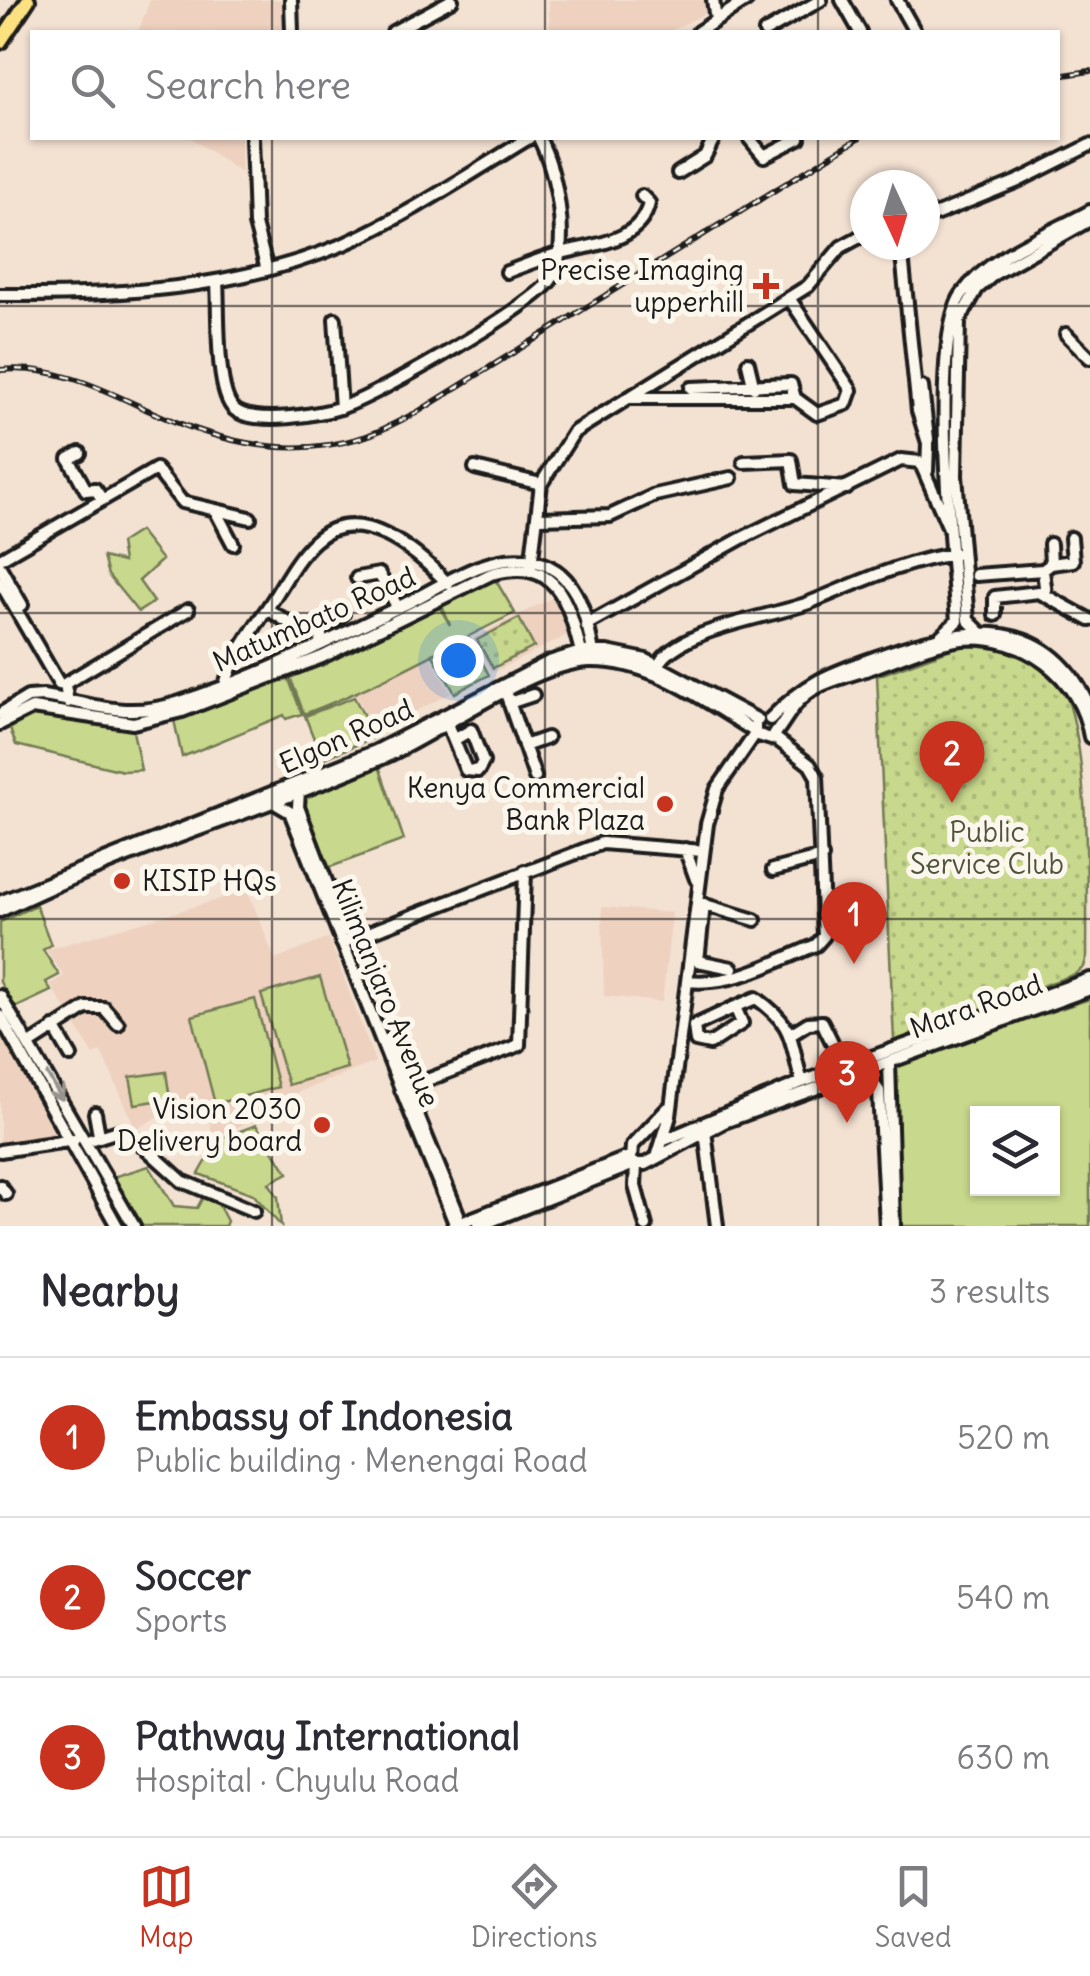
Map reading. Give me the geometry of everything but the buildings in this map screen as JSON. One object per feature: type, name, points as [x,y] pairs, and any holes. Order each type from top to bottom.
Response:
[{"type":"main road","points":[[0,26],[18,0]]},
{"type":"main road","points":[[0,42],[28,0]]},
{"type":"street","points":[[290,0],[292,30]]},
{"type":"street","points":[[398,30],[452,0]]},
{"type":"street","points":[[713,0],[716,20]]},
{"type":"street","points":[[701,30],[748,0]]},
{"type":"street","points":[[769,30],[820,0]]},
{"type":"street","points":[[842,0],[859,30]]},
{"type":"street","points":[[897,0],[914,30]]},
{"type":"street","points":[[252,140],[256,224],[267,270]]},
{"type":"street","points":[[0,295],[144,291],[218,282],[267,270],[347,242],[426,201],[525,140]]},
{"type":"street","points":[[218,282],[223,386],[231,407],[244,415],[280,418],[341,408],[378,391],[542,290],[554,274],[558,253],[558,186],[539,140]]},
{"type":"street","points":[[678,173],[704,156],[713,140]]},
{"type":"street","points":[[750,140],[764,156],[795,140]]},
{"type":"street","points":[[940,214],[1018,182],[1088,145]]},
{"type":"street","points":[[507,272],[558,253],[594,248],[636,225],[648,207],[642,196]]},
{"type":"street","points":[[951,532],[948,335],[954,308],[970,284],[992,265],[1090,211]]},
{"type":"street","points":[[942,636],[957,621],[959,321],[976,289],[994,274],[1090,220]]},
{"type":"street","points":[[531,566],[542,484],[574,432],[808,286],[841,247],[850,242]]},
{"type":"street","points":[[903,260],[918,411],[928,443],[927,472]]},
{"type":"street","points":[[630,398],[795,398],[817,414],[846,404],[852,390],[789,298]]},
{"type":"street","points":[[335,319],[341,408]]},
{"type":"street","points":[[1066,334],[1090,358]]},
{"type":"street","points":[[748,363],[754,388]]},
{"type":"street","points":[[691,388],[792,384],[795,398]]},
{"type":"street","points":[[80,452],[69,459],[86,490],[95,489],[102,499]]},
{"type":"street","points":[[744,462],[791,460],[795,484],[848,488]]},
{"type":"street","points":[[575,626],[588,625],[742,538],[893,464],[920,462],[958,554],[968,620],[980,632]]},
{"type":"street","points":[[475,468],[542,484]]},
{"type":"street","points":[[61,704],[63,682],[0,563],[156,469],[180,500],[250,518]]},
{"type":"street","points":[[540,518],[610,516],[655,495],[731,478]]},
{"type":"street","points":[[215,510],[233,544]]},
{"type":"street","points":[[225,686],[238,653],[314,542],[352,526],[383,532],[447,582],[453,594]]},
{"type":"street","points":[[976,575],[1073,560],[1071,538]]},
{"type":"street","points":[[1046,595],[1050,544]]},
{"type":"street","points":[[658,666],[666,655],[698,637],[807,604],[929,557],[958,554]]},
{"type":"street","name":"Matumbato Road","points":[[0,714],[28,697],[132,718],[182,710],[319,649],[348,631],[453,594],[498,562],[531,566]]},
{"type":"street","points":[[531,566],[562,576],[580,595],[588,625],[587,652]]},
{"type":"street","points":[[531,566],[561,590],[587,652]]},
{"type":"street","points":[[357,578],[379,574],[396,613]]},
{"type":"street","name":"Matumbato Road","points":[[132,718],[319,649],[353,642],[447,582],[469,579]]},
{"type":"street","points":[[0,582],[63,682]]},
{"type":"street","points":[[995,615],[993,600],[1000,595],[1046,595],[1090,620]]},
{"type":"street","points":[[267,609],[288,622]]},
{"type":"street","points":[[63,682],[188,610]]},
{"type":"street","points":[[319,649],[322,625],[343,614]]},
{"type":"street","points":[[348,631],[353,642]]},
{"type":"street","points":[[698,885],[717,789],[765,728],[810,682],[942,636],[980,632],[1013,636],[1049,655],[1078,684],[1088,710],[1090,738]]},
{"type":"street","points":[[765,728],[816,687],[965,639],[1007,642],[1041,660],[1088,710]]},
{"type":"street","points":[[587,652],[627,655],[658,666],[765,728],[818,777],[824,932],[819,943],[723,980],[688,981]]},
{"type":"street","name":"Elgon Road","points":[[0,902],[376,751],[549,662],[587,652]]},
{"type":"street","name":"Elgon Road","points":[[0,910],[393,753],[580,662],[625,664],[765,728]]},
{"type":"street","points":[[534,695],[507,698],[535,777]]},
{"type":"street","name":"Matumbato Road","points":[[0,724],[32,708],[61,704]]},
{"type":"street","points":[[454,740],[483,722]]},
{"type":"street","points":[[448,724],[466,770],[478,771],[482,762],[470,730]]},
{"type":"street","points":[[524,746],[547,738]]},
{"type":"street","name":"Kilimanjaro Avenue","points":[[300,791],[298,807],[345,942]]},
{"type":"street","name":"Kilimanjaro Avenue","points":[[272,802],[290,812],[458,1225]]},
{"type":"street","points":[[345,942],[602,842],[702,851]]},
{"type":"street","points":[[685,848],[698,885],[698,961],[732,968]]},
{"type":"street","points":[[773,870],[822,857]]},
{"type":"street","points":[[403,1089],[519,1045],[525,871]]},
{"type":"street","points":[[503,879],[524,896]]},
{"type":"street","points":[[639,1197],[669,1112],[700,903]]},
{"type":"street","points":[[700,903],[755,920]]},
{"type":"street","name":"Mara Road","points":[[662,1140],[802,1082],[1090,979]]},
{"type":"street","name":"Mara Road","points":[[458,1225],[476,1222],[633,1162],[653,1160],[706,1131],[1090,990]]},
{"type":"street","points":[[735,1007],[742,1022],[739,1029],[710,1044],[696,1040],[694,1026],[735,1007],[756,998],[783,1018],[792,1033],[802,1082]]},
{"type":"street","points":[[2,1005],[30,1044],[134,1226]]},
{"type":"street","points":[[2,1005],[118,1226]]},
{"type":"street","points":[[30,1044],[95,1005],[104,1008],[118,1024]]},
{"type":"street","points":[[792,1033],[808,1023],[822,1022],[832,1042]]},
{"type":"street","points":[[54,1027],[70,1056]]},
{"type":"street","points":[[889,1062],[890,1226]]},
{"type":"street","points":[[864,1070],[880,1091],[890,1226]]},
{"type":"street","points":[[95,1112],[99,1135]]},
{"type":"street","points":[[669,1112],[689,1128]]},
{"type":"street","name":"Mara Road","points":[[633,1162],[632,1146],[669,1112]]},
{"type":"street","points":[[706,1131],[717,1226]]},
{"type":"street","points":[[0,1151],[124,1134],[182,1181],[254,1211]]},
{"type":"street","points":[[648,1135],[662,1140]]},
{"type":"street","points":[[633,1162],[646,1226]]},
{"type":"street","points":[[96,1188],[109,1180]]},
{"type":"street","points":[[445,1226],[453,1209],[476,1222]]},
{"type":"shaded area","points":[[150,0],[281,0],[283,30],[139,30]]},
{"type":"shaded area","points":[[549,0],[706,0],[704,14],[672,30],[550,30]]},
{"type":"shaded area","points":[[194,140],[241,140],[241,173]]},
{"type":"shaded area","points":[[558,595],[570,622],[567,635],[492,673],[472,638]]},
{"type":"shaded area","points":[[429,654],[451,693],[375,732],[355,695]]},
{"type":"shaded area","points":[[248,891],[275,960],[329,938],[375,1062],[280,1099],[283,1109],[213,1137],[206,1102],[186,1101],[136,1129],[101,1051],[94,1055],[50,984],[64,976],[46,950]]},
{"type":"shaded area","points":[[602,907],[672,913],[662,1002],[604,996]]},
{"type":"shaded area","points":[[7,1037],[67,1138],[0,1146],[0,1041]]},
{"type":"green space","points":[[139,531],[162,560],[139,581],[154,602],[138,612],[108,575],[103,557],[123,562],[120,543]]},
{"type":"green space","points":[[495,579],[515,613],[304,714],[289,674],[343,654],[439,606],[450,625],[442,606]]},
{"type":"green space","points":[[519,618],[534,647],[493,668],[477,640]]},
{"type":"green space","points":[[470,639],[489,675],[455,693],[432,654]]},
{"type":"green space","name":"Public Service Club","points":[[959,646],[1000,649],[1038,663],[1059,681],[1069,704],[1085,812],[1087,956],[1084,967],[1075,974],[894,1041],[877,676]]},
{"type":"green space","points":[[288,677],[302,714],[286,719],[284,715],[182,757],[174,720]]},
{"type":"green space","points":[[354,697],[375,737],[322,759],[305,716]]},
{"type":"green space","points":[[41,709],[132,726],[141,770],[123,771],[16,745],[10,729]]},
{"type":"green space","points":[[379,766],[404,840],[328,868],[301,802],[307,792]]},
{"type":"green space","points":[[36,905],[51,945],[43,950],[59,975],[46,982],[51,991],[15,1008],[0,982],[0,922]]},
{"type":"green space","points":[[320,977],[347,1068],[288,1085],[261,994]]},
{"type":"green space","points":[[255,999],[278,1087],[215,1104],[192,1016]]},
{"type":"green space","points":[[1090,999],[1090,1226],[898,1226],[891,1064]]},
{"type":"green space","points":[[166,1072],[170,1099],[135,1104],[130,1077]]},
{"type":"green space","points":[[256,1125],[288,1173],[269,1183],[278,1197],[281,1226],[253,1194],[199,1174],[219,1139]]},
{"type":"green space","points":[[149,1166],[174,1206],[197,1208],[209,1186],[224,1191],[219,1206],[227,1221],[225,1226],[141,1226],[113,1177]]},
{"type":"railway","points":[[1060,76],[1090,71]]},
{"type":"railway","points":[[0,370],[19,369],[72,378],[165,418],[247,443],[303,447],[360,438],[416,413],[856,140]]},
{"type":"place","name":"Precise Imaging upperhill","points":[[766,286]]},
{"type":"place","name":"Soccer","points":[[952,803]]},
{"type":"place","name":"Kenya Commercial Bank Plaza","points":[[665,804]]},
{"type":"place","name":"KISIP HQs","points":[[122,881]]},
{"type":"place","name":"Embassy of Indonesia","points":[[854,964]]},
{"type":"place","name":"Pathway International","points":[[847,1123]]},
{"type":"place","name":"Vision 2030 Delivery board","points":[[322,1125]]}]
